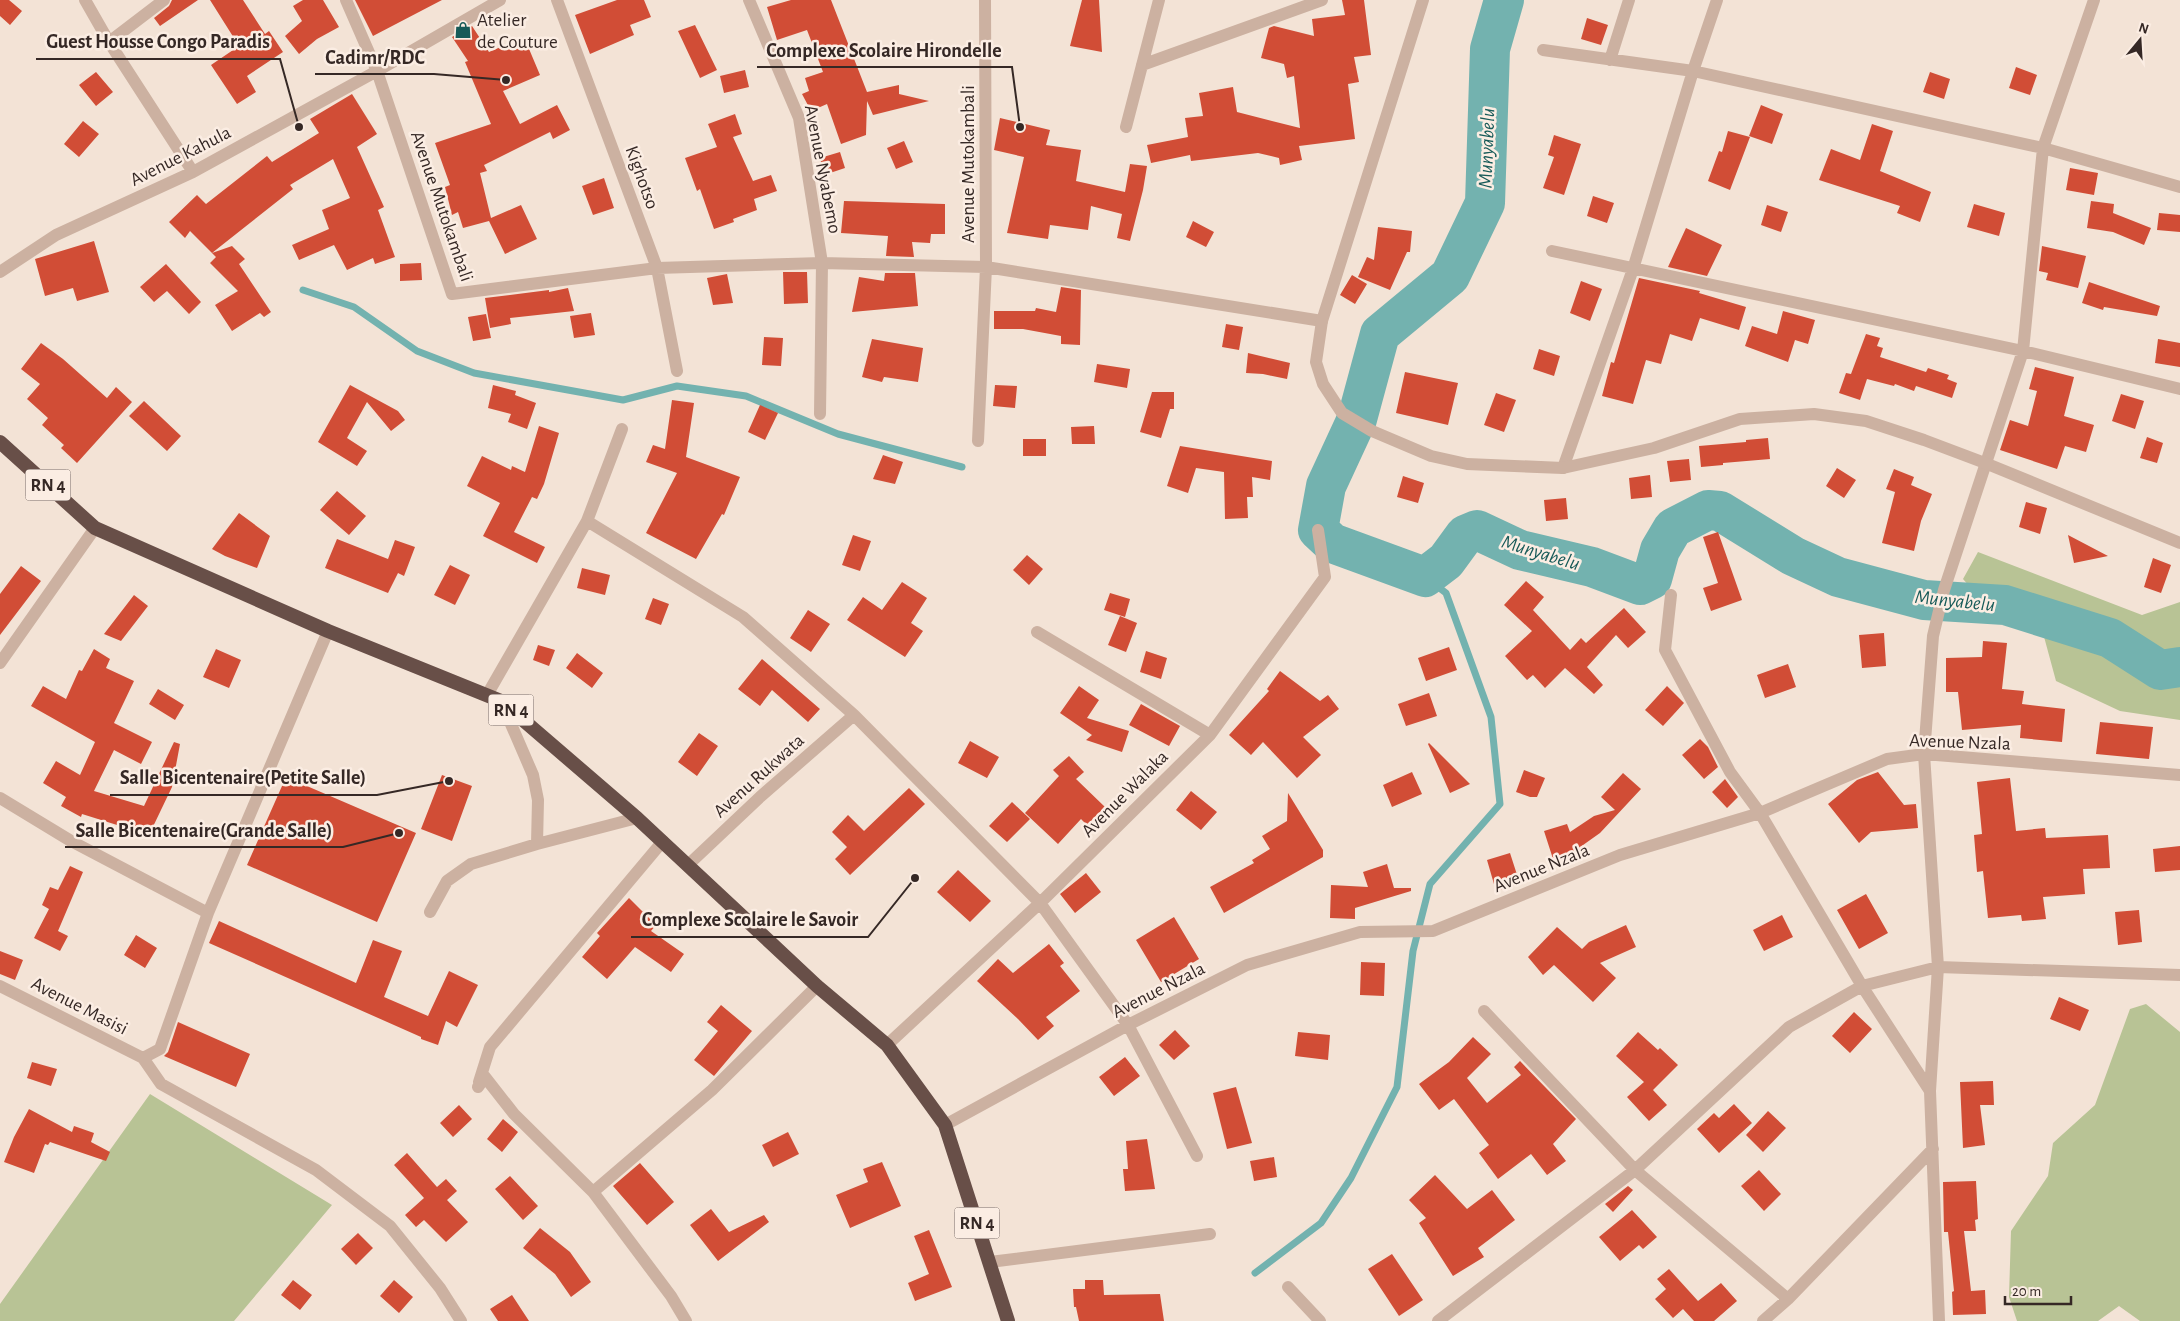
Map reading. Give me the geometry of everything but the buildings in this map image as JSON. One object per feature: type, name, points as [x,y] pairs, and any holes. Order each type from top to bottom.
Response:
[{"type":"highway","name":"RN 4","points":[[0,442],[96,528],[328,631],[501,701],[637,818],[817,986],[887,1045],[945,1125],[1008,1321]]},
{"type":"street","points":[[85,0],[109,42],[193,172]]},
{"type":"street","points":[[109,42],[164,0]]},
{"type":"street","points":[[346,0],[377,71],[500,0]]},
{"type":"street","name":"Kighotso","points":[[557,0],[656,268],[677,371]]},
{"type":"street","name":"Avenue Nyabemo","points":[[749,0],[799,118],[822,262],[820,414]]},
{"type":"street","name":"Avenue Mutokambali","points":[[978,441],[986,267],[985,0]]},
{"type":"street","points":[[1126,126],[1159,0]]},
{"type":"street","points":[[1142,65],[1322,0]]},
{"type":"street","points":[[1422,0],[1322,322],[1316,362],[1323,384],[1342,413],[1372,431],[1431,456],[1467,464],[1563,468],[1654,448],[1740,419],[1814,414],[1866,422],[1924,440],[1985,463],[2180,543]]},
{"type":"street","points":[[1610,60],[1629,0]]},
{"type":"street","points":[[1563,468],[1633,269],[1693,72],[1718,0]]},
{"type":"street","points":[[1939,1321],[1930,1091],[1938,967],[1924,754],[1933,636],[1944,590],[2023,352],[2043,148],[2094,0]]},
{"type":"street","points":[[1543,50],[1693,72],[2043,148],[2180,187]]},
{"type":"street","name":"Avenue Kahula","points":[[0,272],[56,234],[193,172],[377,71]]},
{"type":"street","name":"Avenue Mutokambali","points":[[377,71],[452,294],[656,268]]},
{"type":"street","points":[[1552,251],[2023,352],[2180,389]]},
{"type":"street","points":[[656,268],[822,262],[986,267],[1322,322]]},
{"type":"street","points":[[487,695],[586,521],[622,429]]},
{"type":"street","points":[[586,521],[743,617],[854,715],[1040,903],[1128,1025],[1197,1156]]},
{"type":"street","points":[[0,663],[96,528]]},
{"type":"street","name":"Avenue Walaka","points":[[887,1045],[1040,903],[1210,734],[1325,577],[1318,530]]},
{"type":"street","points":[[1671,595],[1666,650],[1730,772],[1760,813],[1862,986],[1930,1091]]},
{"type":"street","points":[[328,631],[208,913],[160,1049],[143,1058],[161,1084],[316,1170],[390,1226],[440,1288],[461,1321]]},
{"type":"street","points":[[1037,632],[1210,734]]},
{"type":"street","points":[[501,701],[533,775],[538,800],[537,844]]},
{"type":"street","name":"Avenu Rukwata","points":[[688,865],[854,715]]},
{"type":"street","name":"Avenue Nzala","points":[[945,1125],[1128,1025],[1247,965],[1360,932],[1433,931],[1620,855],[1760,813],[1887,759],[1924,754],[2180,775]]},
{"type":"street","points":[[0,798],[71,841],[208,913]]},
{"type":"street","points":[[430,912],[447,881],[472,864],[537,844],[637,818]]},
{"type":"street","points":[[662,841],[490,1047],[478,1087],[485,1077],[514,1114],[593,1192],[671,1296],[686,1321]]},
{"type":"street","points":[[1438,1321],[1635,1170],[1789,1027],[1862,986],[1938,967],[2180,975]]},
{"type":"street","name":"Avenue Masisi","points":[[0,986],[143,1058]]},
{"type":"street","points":[[593,1192],[712,1090],[817,986]]},
{"type":"street","points":[[1484,1010],[1635,1170],[1788,1298]]},
{"type":"street","points":[[1763,1321],[1788,1298],[1933,1149]]},
{"type":"street","points":[[990,1262],[1210,1234]]},
{"type":"street","points":[[1288,1286],[1320,1321]]},
{"type":"green space","points":[[1978,552],[2142,615],[2180,602],[2180,720],[2120,711],[2056,681],[2043,633],[1991,611],[1963,579]]},
{"type":"green space","points":[[2146,1004],[2180,1032],[2180,1321],[2140,1321],[2119,1306],[2098,1321],[2017,1321],[2009,1297],[2011,1231],[2048,1176],[2053,1143],[2095,1105],[2130,1009]]},
{"type":"green space","points":[[150,1094],[332,1205],[234,1321],[0,1321],[0,1304]]},
{"type":"waterway","name":"Munyabelu","points":[[1504,0],[1490,49],[1485,203],[1450,276],[1380,334],[1357,419],[1326,486],[1318,530],[1332,543],[1425,577],[1446,561],[1465,535],[1477,530],[1520,550],[1592,567],[1640,585],[1652,579],[1660,550],[1673,528],[1708,510],[1720,511],[1793,556],[1838,577],[1924,600],[2005,605],[2110,638],[2160,670],[2180,667]]},
{"type":"waterway","points":[[303,290],[354,307],[417,351],[474,373],[623,400],[677,386],[746,396],[838,434],[962,467]]},
{"type":"waterway","points":[[1255,1273],[1321,1223],[1351,1178],[1397,1087],[1413,951],[1430,884],[1500,804],[1491,717],[1446,593],[1425,577]]},
{"type":"place","name":"Atelier de Couture","points":[[463,30]]},
{"type":"place","name":"Cadimr/RDC","points":[[506,80]]},
{"type":"place","name":"Guest Housse Congo Paradis","points":[[299,127]]},
{"type":"place","name":"Complexe Scolaire Hirondelle","points":[[1020,127]]},
{"type":"place","name":"Salle Bicentenaire(Petite Salle)","points":[[449,781]]},
{"type":"place","name":"Salle Bicentenaire(Grande Salle)","points":[[399,833]]},
{"type":"place","name":"Complexe Scolaire le Savoir","points":[[915,878]]}]
